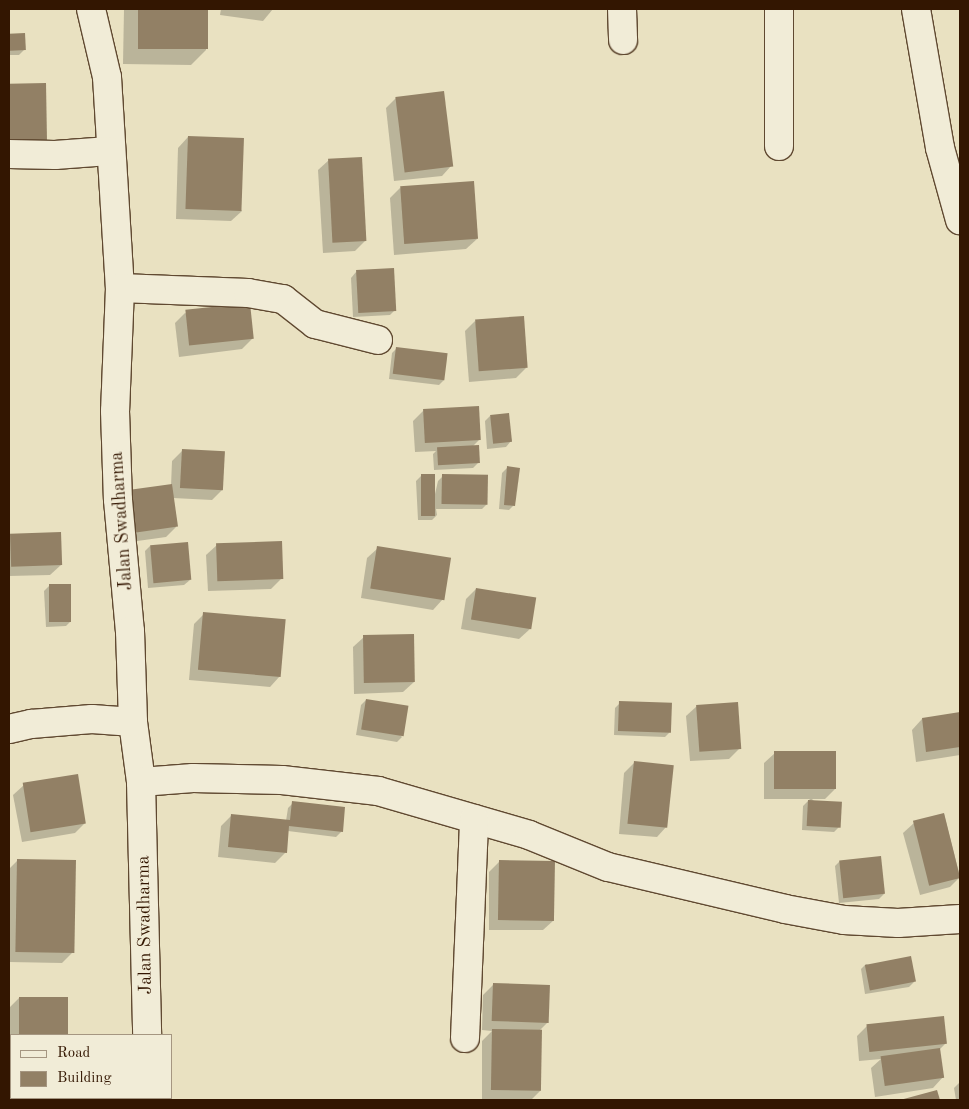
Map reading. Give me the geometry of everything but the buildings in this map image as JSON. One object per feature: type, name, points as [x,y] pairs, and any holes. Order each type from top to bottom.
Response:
[{"type":"street","name":"Jalan Swadharma","points":[[91,9],[106,77],[109,151],[120,288],[115,410],[118,500],[130,631],[133,722],[141,782],[147,1034]]},
{"type":"street","points":[[622,9],[623,40]]},
{"type":"street","points":[[779,9],[779,146]]},
{"type":"street","points":[[916,9],[940,148],[960,220]]},
{"type":"street","points":[[9,154],[55,155],[109,151]]},
{"type":"street","points":[[120,288],[248,293],[282,299],[315,324],[378,340]]},
{"type":"street","points":[[9,729],[31,724],[92,719],[133,722]]},
{"type":"street","points":[[141,782],[193,778],[282,780],[378,791],[528,835],[608,868],[785,909],[844,920],[898,923],[960,919]]},
{"type":"street","points":[[465,1038],[474,819]]}]
